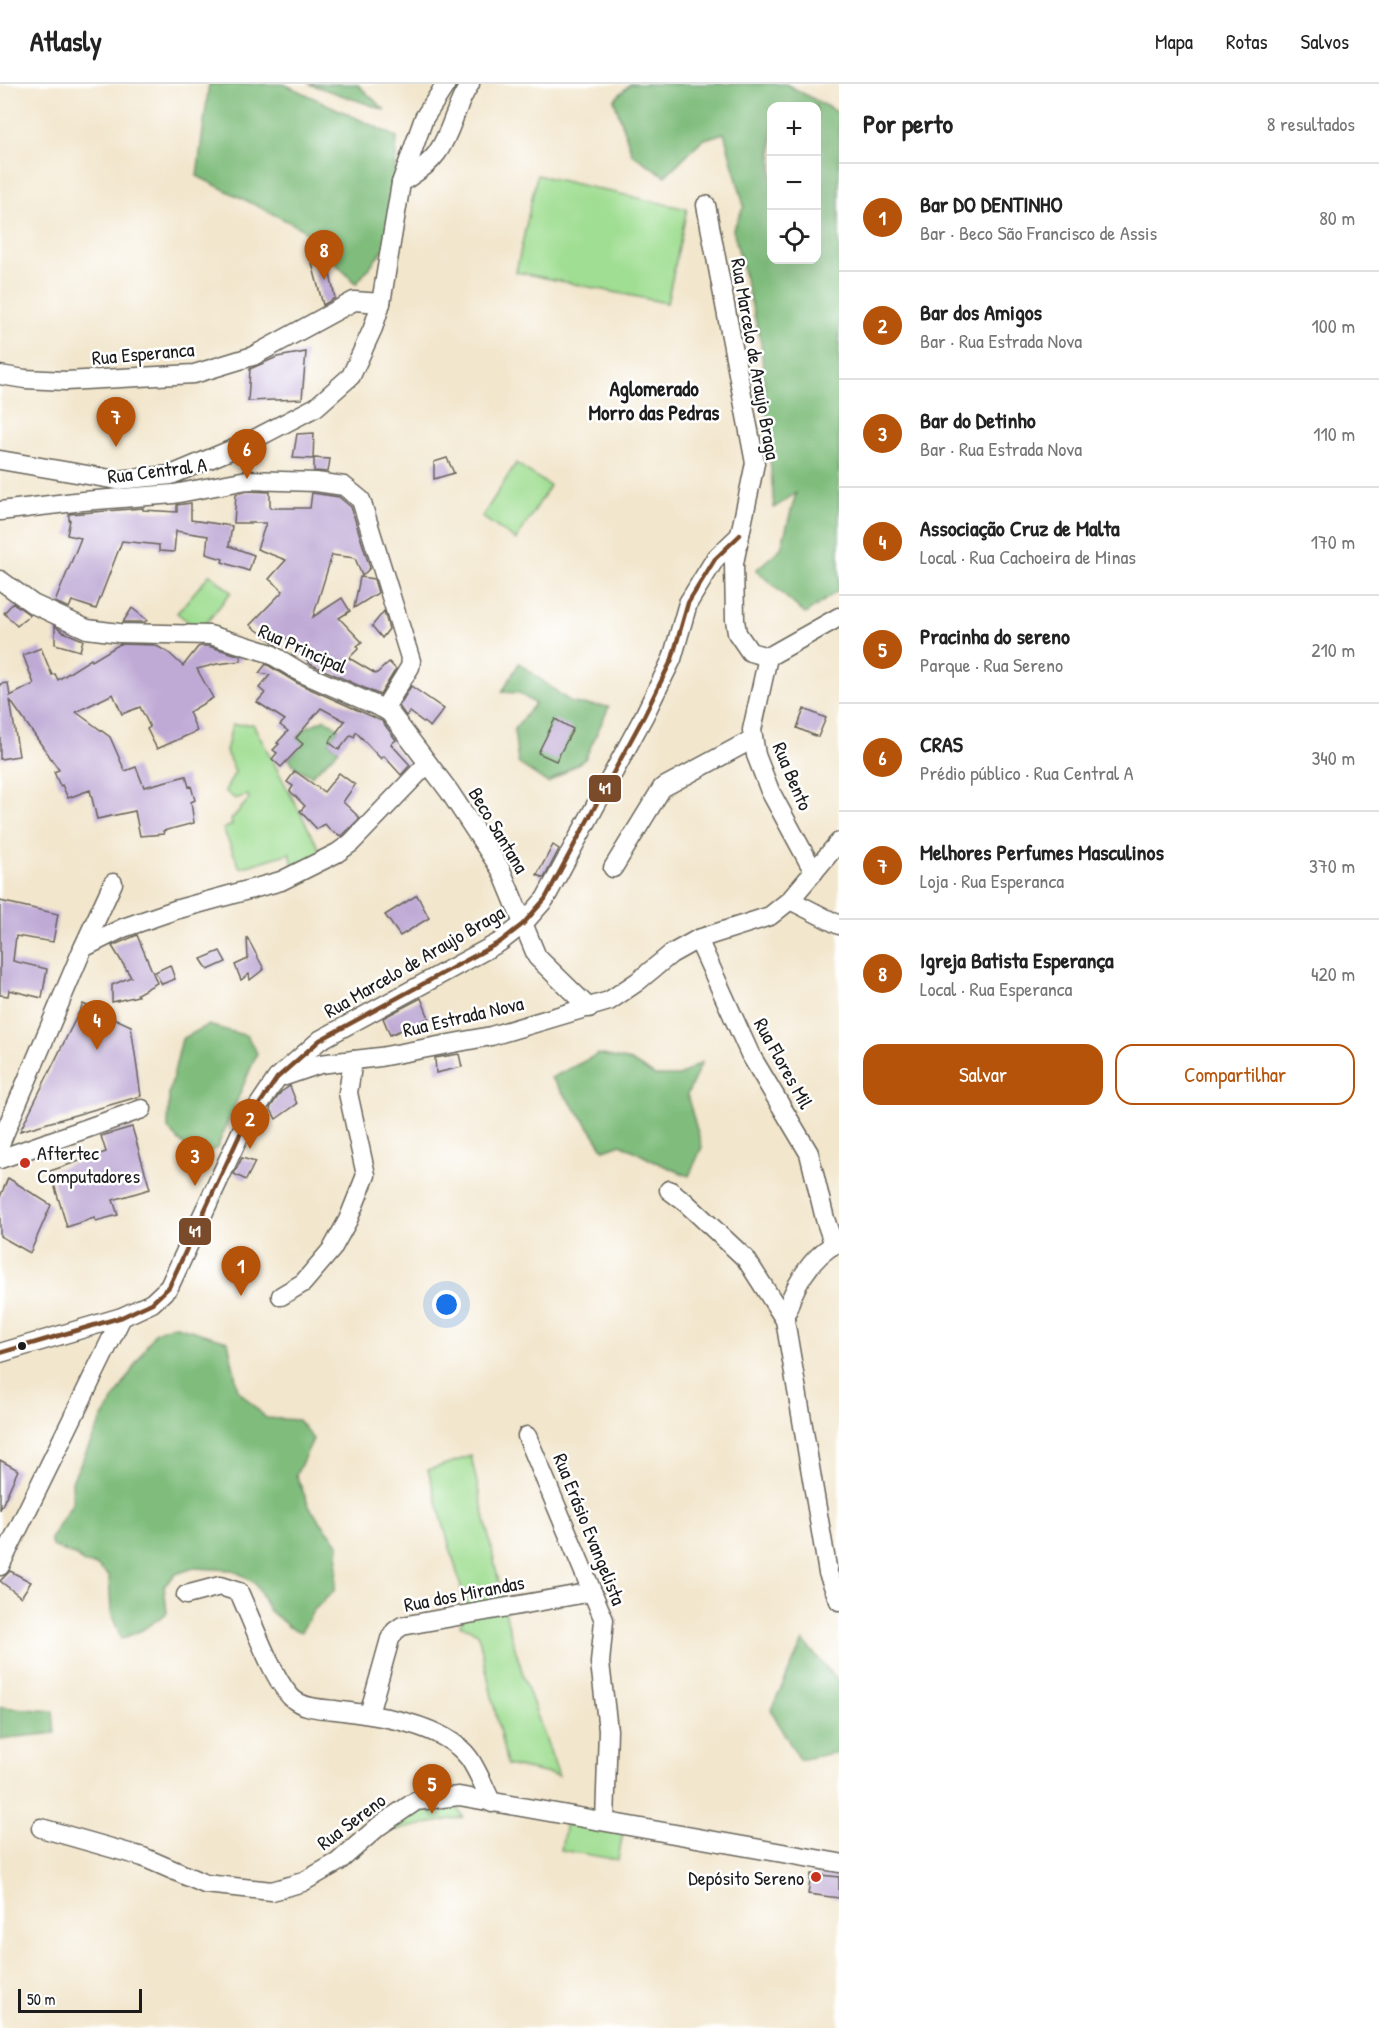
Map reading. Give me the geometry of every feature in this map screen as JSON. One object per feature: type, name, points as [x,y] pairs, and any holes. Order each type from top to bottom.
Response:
[{"type":"street","points":[[0,460],[117,480],[171,475],[236,447],[316,407],[351,376],[373,328],[381,303],[400,183],[424,118],[446,84]]},
{"type":"street","points":[[400,183],[428,164],[438,151],[460,97],[470,84]]},
{"type":"street","name":"Rua Marcelo de Araujo Braga","points":[[278,1078],[321,1040],[500,942],[523,924],[545,899],[625,755],[672,659],[688,603],[715,559],[740,535],[755,463],[706,205]]},
{"type":"street","name":"Rua Esperanca","points":[[0,375],[25,379],[77,381],[194,374],[253,356],[354,301],[381,303]]},
{"type":"street","points":[[236,447],[240,480]]},
{"type":"street","name":"Rua Central A","points":[[0,511],[83,501],[174,494],[240,480],[306,482],[344,486],[361,500],[411,661],[410,667],[384,709]]},
{"type":"street","points":[[740,535],[734,563],[735,620],[737,633],[750,652],[768,657],[839,617]]},
{"type":"street","name":"Rua Principal","points":[[0,580],[33,604],[87,629],[119,633],[210,635],[269,653],[302,673],[390,713],[428,764]]},
{"type":"street","name":"Rua Bento","points":[[768,657],[752,729],[756,755],[770,791],[814,872]]},
{"type":"street","points":[[613,868],[662,788],[753,739]]},
{"type":"street","points":[[83,948],[123,928],[176,910],[281,881],[337,853],[351,843],[428,764]]},
{"type":"street","name":"Beco Santana","points":[[428,764],[449,791],[501,870],[523,924]]},
{"type":"street","name":"Rua Estrada Nova","points":[[278,1078],[320,1064],[380,1057],[491,1036],[609,1001],[671,954],[698,939],[770,916],[790,900],[839,842]]},
{"type":"street","points":[[0,1144],[113,883]]},
{"type":"street","points":[[790,900],[839,925]]},
{"type":"street","points":[[523,924],[537,957],[589,1008]]},
{"type":"street","name":"Rua Flores Mil","points":[[698,939],[750,1054],[809,1153],[825,1219],[837,1244]]},
{"type":"street","points":[[281,1296],[303,1283],[332,1249],[348,1220],[366,1175],[348,1093],[353,1060]]},
{"type":"street","points":[[0,1353],[122,1317],[152,1303],[169,1287],[242,1130],[278,1078]]},
{"type":"street","points":[[0,1159],[142,1109]]},
{"type":"street","points":[[669,1190],[747,1259],[785,1320]]},
{"type":"street","points":[[837,1244],[817,1258],[795,1290],[788,1305],[785,1320],[828,1573],[839,1601]]},
{"type":"street","points":[[0,1566],[122,1317]]},
{"type":"street","name":"Rua Erásio Evangelista","points":[[526,1436],[604,1620],[600,1663],[608,1730],[605,1821]]},
{"type":"street","points":[[186,1595],[220,1586],[239,1592],[279,1681],[294,1700],[317,1708],[369,1714],[404,1722],[446,1737],[469,1758],[492,1803]]},
{"type":"street","name":"Rua dos Mirandas","points":[[369,1714],[390,1639],[402,1626],[592,1592]]},
{"type":"street","name":"Rua Sereno","points":[[41,1828],[143,1857],[205,1884],[272,1892],[303,1882],[338,1862],[379,1826],[416,1802],[459,1796],[839,1863]]},
{"type":"green space","points":[[209,84],[284,84],[397,137],[391,240],[356,284],[301,228],[197,176]]},
{"type":"green space","points":[[309,84],[357,84],[385,110]]},
{"type":"green space","points":[[630,84],[786,84],[819,102],[767,102],[767,264],[821,264],[821,103],[839,113],[839,590],[805,614],[756,570],[781,548],[796,493],[774,508],[761,343],[733,229],[744,206],[724,133],[702,140],[665,176],[632,154],[614,100]]},
{"type":"green space","points":[[537,175],[687,209],[667,303],[516,272]]},
{"type":"green space","points":[[516,463],[550,486],[516,540],[482,517]]},
{"type":"green space","points":[[210,574],[231,592],[200,631],[177,613]]},
{"type":"green space","points":[[519,663],[572,703],[609,707],[585,759],[548,783],[518,763],[514,729],[535,704],[519,693],[502,692]]},
{"type":"green space","points":[[325,719],[339,729],[329,742],[339,750],[311,776],[296,768],[289,759],[302,744],[296,739],[307,727]]},
{"type":"green space","points":[[253,724],[323,856],[294,870],[290,853],[240,868],[223,829],[232,825],[231,820],[249,799],[248,795],[235,799],[225,791],[235,772],[226,752],[232,725]]},
{"type":"green space","points":[[208,1025],[247,1036],[257,1053],[217,1148],[197,1159],[168,1129],[169,1093],[182,1039]]},
{"type":"green space","points":[[598,1054],[631,1061],[655,1076],[679,1076],[702,1062],[687,1095],[702,1147],[689,1176],[621,1144],[604,1150],[585,1121],[551,1078]]},
{"type":"green space","points":[[173,1325],[228,1341],[238,1390],[266,1418],[298,1420],[313,1439],[296,1475],[310,1508],[339,1545],[335,1590],[313,1611],[301,1632],[289,1627],[269,1610],[255,1583],[233,1570],[194,1568],[176,1574],[164,1586],[167,1613],[142,1630],[121,1639],[111,1612],[109,1577],[98,1566],[84,1563],[76,1556],[52,1546],[50,1539],[73,1502],[72,1481],[102,1419],[155,1332]]},
{"type":"green space","points":[[471,1456],[509,1628],[526,1684],[559,1776],[507,1765],[478,1633],[460,1625],[467,1608],[428,1470]]},
{"type":"green space","points":[[803,1641],[839,1682],[839,1752],[799,1760],[771,1710]]},
{"type":"green space","points":[[0,1707],[53,1711],[55,1733],[0,1739]]},
{"type":"green space","points":[[453,1799],[463,1817],[396,1830],[392,1825],[407,1811]]},
{"type":"green space","points":[[566,1822],[623,1832],[618,1860],[561,1850]]},
{"type":"building","points":[[325,249],[335,298],[323,305],[309,252]]},
{"type":"building","points":[[306,352],[302,399],[248,401],[250,369],[277,357]]},
{"type":"building","points":[[314,433],[313,459],[293,458],[297,434]]},
{"type":"building","points":[[314,458],[330,459],[328,472],[314,471]]},
{"type":"building","points":[[447,458],[454,473],[434,479],[434,462]]},
{"type":"building","points":[[248,491],[270,492],[270,508],[310,508],[312,493],[339,497],[351,507],[370,568],[362,576],[355,558],[332,555],[313,617],[342,598],[350,611],[339,618],[362,642],[349,658],[376,674],[389,662],[396,669],[380,695],[308,663],[283,635],[282,645],[277,645],[250,625],[283,591],[269,579],[286,560],[257,549],[266,523],[234,523],[236,494]]},
{"type":"building","points":[[191,503],[191,520],[232,526],[229,546],[254,555],[249,571],[206,554],[208,536],[176,531],[174,552],[159,551],[159,545],[122,541],[96,609],[72,601],[69,608],[55,602],[81,538],[67,535],[69,514],[143,508],[143,510],[177,512],[177,505]]},
{"type":"building","points":[[360,577],[374,579],[378,593],[354,608]]},
{"type":"building","points":[[13,603],[30,615],[17,626],[4,613]]},
{"type":"building","points":[[132,608],[147,620],[145,622],[123,622]]},
{"type":"building","points":[[384,611],[389,629],[382,638],[372,626]]},
{"type":"building","points":[[55,626],[83,640],[80,651],[55,644]]},
{"type":"building","points":[[120,644],[155,645],[169,653],[183,666],[201,646],[241,656],[241,661],[197,669],[213,698],[189,712],[197,731],[157,749],[140,707],[122,714],[113,694],[76,712],[110,737],[125,771],[136,767],[144,787],[186,776],[195,800],[191,802],[194,823],[163,831],[164,834],[140,836],[135,811],[97,819],[90,790],[68,798],[54,772],[59,770],[10,700],[19,756],[0,759],[0,684],[8,683],[10,696],[34,684],[23,655],[41,648],[52,675],[55,674],[58,680]]},
{"type":"building","points":[[266,664],[297,683],[382,721],[396,740],[391,744],[410,765],[401,775],[384,756],[381,759],[356,732],[354,737],[351,735],[339,750],[329,742],[345,721],[321,708],[296,738],[303,744],[281,767],[272,759],[277,753],[273,750],[279,744],[277,743],[288,731],[280,725],[285,720],[257,702],[265,693],[259,688],[270,675],[259,673]]},
{"type":"building","points":[[411,686],[444,709],[430,727],[410,712],[406,716],[399,706]]},
{"type":"building","points":[[804,709],[826,718],[818,737],[797,728]]},
{"type":"building","points":[[555,719],[573,729],[556,761],[538,753]]},
{"type":"building","points":[[295,771],[324,792],[339,773],[355,785],[343,802],[360,818],[341,836],[325,824],[317,829],[300,811],[305,806],[290,791],[293,786],[287,782]]},
{"type":"building","points":[[553,845],[559,849],[544,878],[537,875]]},
{"type":"building","points":[[417,895],[429,918],[400,936],[385,915]]},
{"type":"building","points":[[0,901],[58,914],[53,942],[16,936],[13,961],[47,969],[42,998],[9,990],[8,996],[0,995]]},
{"type":"building","points":[[137,935],[157,983],[137,994],[138,996],[112,1002],[112,985],[131,977],[112,946]]},
{"type":"building","points":[[247,937],[264,969],[250,980],[249,974],[241,980],[235,965],[248,959]]},
{"type":"building","points":[[220,951],[226,962],[208,970],[201,959]]},
{"type":"building","points":[[170,965],[175,979],[162,984],[155,972]]},
{"type":"building","points":[[421,998],[429,1018],[390,1035],[383,1018]]},
{"type":"building","points":[[83,1004],[131,1026],[141,1096],[20,1131]]},
{"type":"building","points":[[459,1054],[462,1067],[436,1073],[435,1058]]},
{"type":"building","points":[[290,1086],[297,1104],[276,1119],[270,1108],[281,1092]]},
{"type":"building","points":[[132,1127],[150,1189],[113,1200],[118,1215],[96,1221],[94,1218],[67,1227],[50,1171],[106,1152],[101,1136]]},
{"type":"building","points":[[242,1158],[255,1162],[246,1180],[234,1174]]},
{"type":"building","points":[[8,1178],[51,1205],[30,1253],[0,1236],[0,1197]]},
{"type":"building","points":[[0,1460],[18,1470],[0,1510]]},
{"type":"building","points":[[10,1571],[31,1582],[21,1597],[0,1581]]},
{"type":"building","points":[[811,1874],[839,1877],[839,1898],[808,1894]]},
{"type":"transit line","name":"41","points":[[0,1353],[122,1317],[152,1303],[169,1287],[242,1130],[277,1078],[320,1040],[500,942],[523,924],[545,899],[644,716],[672,659],[688,603],[715,559],[740,535]]},
{"type":"place","name":"Igreja Batista Esperança","points":[[324,280]]},
{"type":"place","name":"Melhores Perfumes Masculinos","points":[[116,447]]},
{"type":"place","name":"CRAS","points":[[247,479]]},
{"type":"place","name":"Associação Cruz de Malta","points":[[97,1050]]},
{"type":"place","name":"Bar dos Amigos","points":[[250,1149]]},
{"type":"place","name":"Aftertec Computadores","points":[[25,1163]]},
{"type":"place","name":"Bar do Detinho","points":[[195,1186]]},
{"type":"place","name":"Bar DO DENTINHO","points":[[241,1296]]},
{"type":"place","name":"Pracinha do sereno","points":[[432,1814]]},
{"type":"place","name":"Depósito Sereno","points":[[816,1877]]},
{"type":"district","name":"Aglomerado Morro das Pedras","points":[[654,400]]}]
